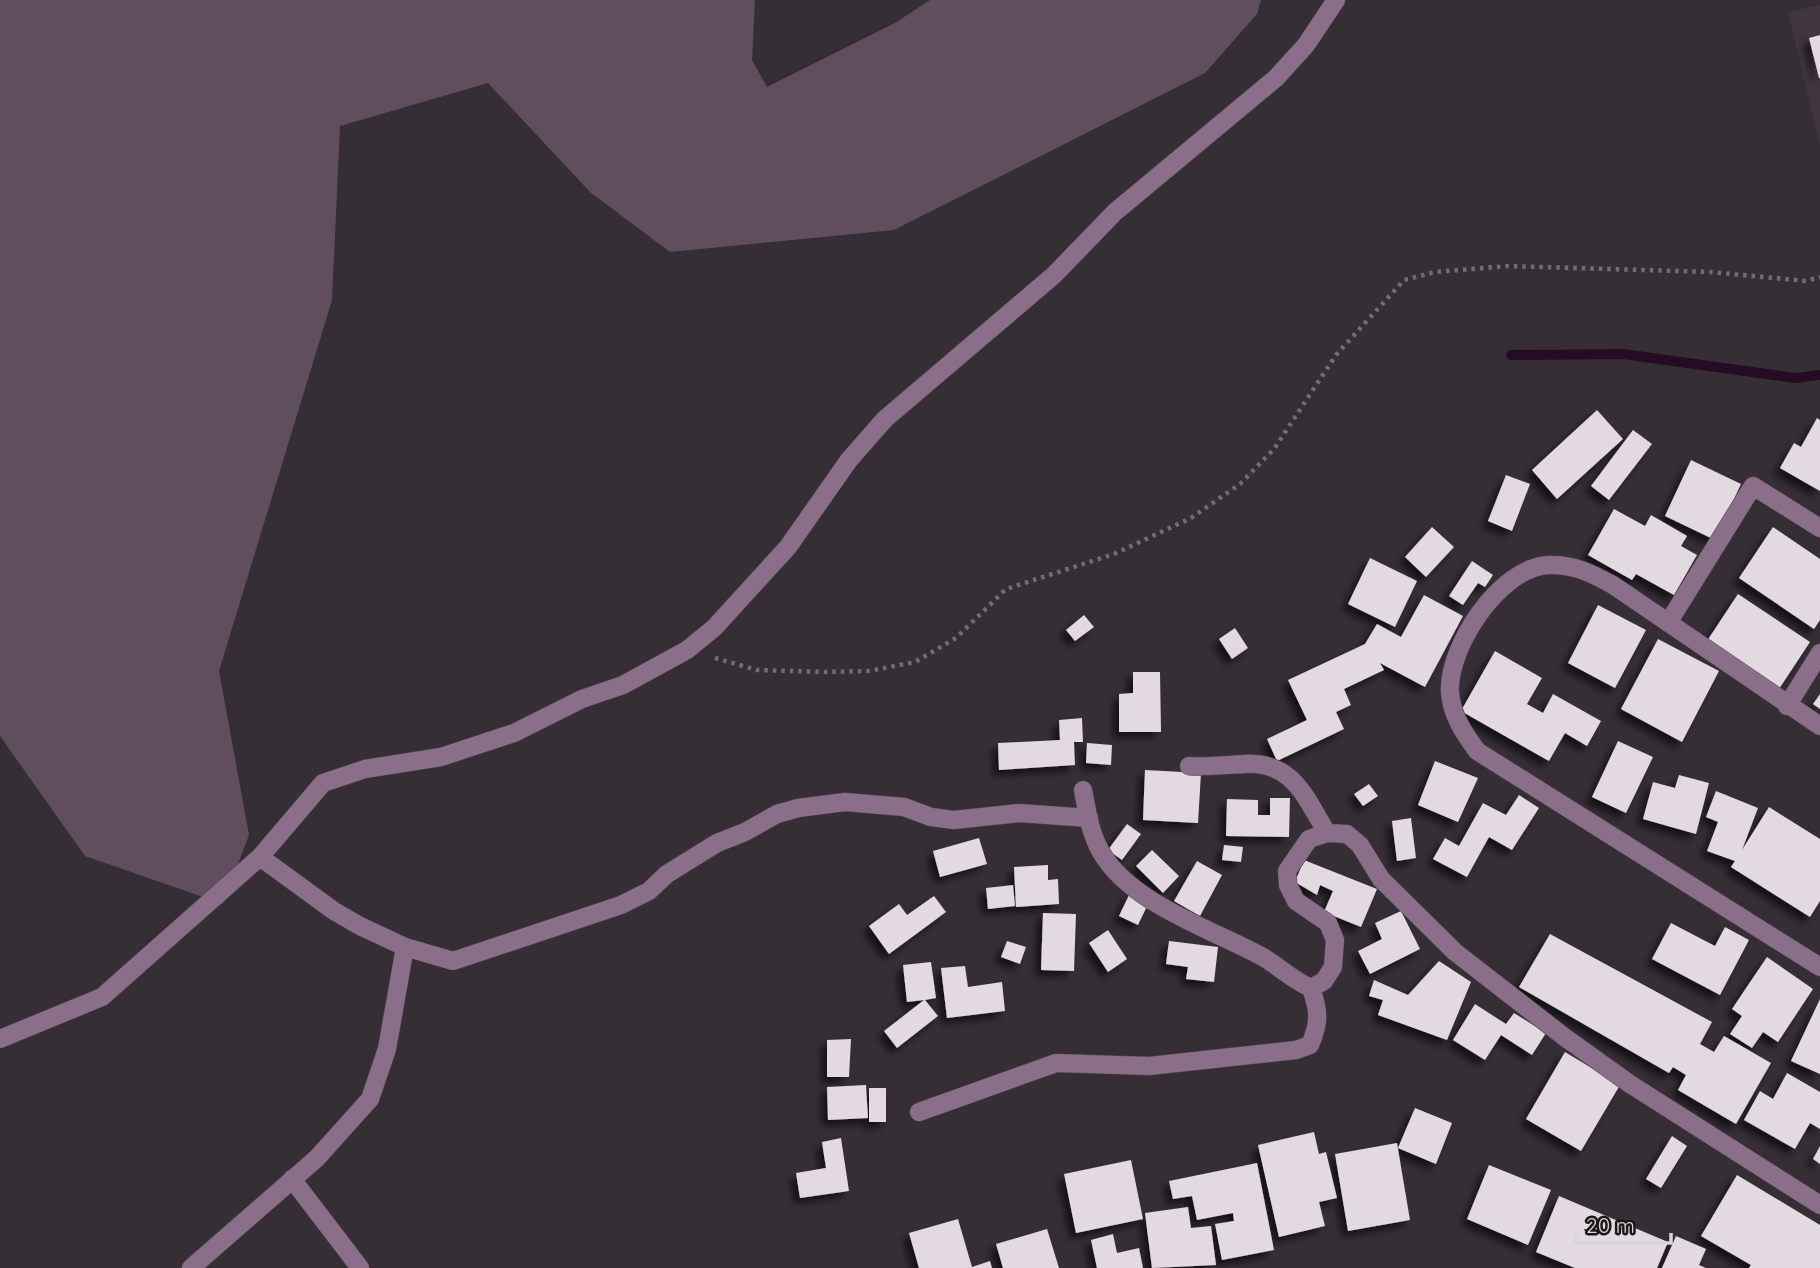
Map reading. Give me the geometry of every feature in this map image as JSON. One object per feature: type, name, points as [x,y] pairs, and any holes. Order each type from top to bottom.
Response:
[{"type":"street","points":[[0,1039],[102,997],[260,857],[323,783],[365,769],[441,757],[514,733],[582,699],[623,685],[687,650],[714,628],[788,547],[849,460],[885,419],[1054,275],[1115,212],[1276,78],[1306,45],[1336,0]]},
{"type":"street","points":[[1668,624],[1753,486],[1820,528]]},
{"type":"street","points":[[1820,726],[1787,706],[1614,585],[1581,567],[1545,565],[1511,578],[1486,605],[1453,662],[1450,694],[1458,725],[1477,751],[1820,967]]},
{"type":"street","points":[[1787,706],[1820,653]]},
{"type":"street","points":[[1189,766],[1246,764],[1279,768],[1297,784],[1327,833]]},
{"type":"street","points":[[919,1112],[1056,1063],[1149,1066],[1296,1050],[1310,1045],[1319,1024],[1319,1012],[1311,988],[1296,982],[1262,957],[1164,907],[1136,888],[1101,853],[1083,790]]},
{"type":"street","points":[[260,857],[334,911],[405,947],[438,959],[453,961],[472,957],[621,905],[649,891],[667,874],[717,843],[745,832],[777,814],[819,804],[845,802],[904,807],[954,820],[1019,813],[1089,818]]},
{"type":"street","points":[[1311,988],[1324,981],[1333,967],[1335,940],[1328,923],[1296,901],[1288,886],[1287,871],[1309,839],[1327,833],[1347,834],[1360,845],[1381,879],[1455,952],[1630,1084],[1820,1205]]},
{"type":"street","points":[[191,1268],[337,1139],[370,1099],[387,1049],[405,947]]},
{"type":"street","points":[[292,1179],[360,1268]]},
{"type":"path","points":[[687,650],[757,670],[869,671],[915,662],[956,638],[1006,589],[1114,554],[1191,518],[1240,484],[1274,449],[1336,355],[1404,280],[1435,272],[1508,266],[1710,272],[1805,281],[1820,277]]},
{"type":"shaded area","points":[[0,0],[755,0],[752,60],[767,87],[895,23],[930,0],[1261,0],[1257,14],[1205,73],[894,230],[670,252],[590,192],[488,83],[340,126],[332,300],[219,671],[249,835],[223,904],[85,856],[0,736]]},
{"type":"shaded area","points":[[1820,5],[1820,146],[1788,12]]},
{"type":"building","points":[[1820,35],[1820,78],[1819,78],[1809,38]]},
{"type":"building","points":[[1597,410],[1623,439],[1557,499],[1532,470]]},
{"type":"building","points":[[1817,418],[1820,420],[1820,491],[1780,468],[1794,443],[1801,447]]},
{"type":"building","points":[[1633,430],[1652,444],[1609,500],[1591,486]]},
{"type":"building","points":[[1691,460],[1741,484],[1715,540],[1665,516]]},
{"type":"building","points":[[1506,475],[1530,484],[1512,531],[1488,521]]},
{"type":"building","points":[[1614,509],[1645,526],[1651,515],[1687,536],[1681,546],[1697,555],[1674,595],[1636,574],[1632,580],[1588,555]]},
{"type":"building","points":[[1432,527],[1454,547],[1426,577],[1405,557]]},
{"type":"building","points":[[1773,527],[1820,559],[1820,620],[1814,629],[1739,578]]},
{"type":"building","points":[[1370,558],[1417,581],[1395,627],[1348,604]]},
{"type":"building","points":[[1472,561],[1493,575],[1485,587],[1478,583],[1463,605],[1449,596]]},
{"type":"building","points":[[1738,594],[1810,642],[1779,689],[1707,641]]},
{"type":"building","points":[[1424,595],[1463,616],[1425,687],[1380,663],[1384,670],[1344,689],[1351,705],[1336,712],[1344,729],[1277,761],[1267,739],[1307,720],[1288,680],[1365,644],[1377,624],[1401,637]]},
{"type":"building","points":[[1598,605],[1646,630],[1615,688],[1568,663]]},
{"type":"building","points":[[1084,615],[1094,627],[1075,641],[1066,630]]},
{"type":"building","points":[[1235,628],[1248,648],[1232,659],[1219,639]]},
{"type":"building","points":[[1658,639],[1719,671],[1682,742],[1621,709]]},
{"type":"building","points":[[1495,651],[1542,678],[1527,704],[1543,713],[1553,694],[1601,721],[1587,746],[1565,733],[1549,761],[1461,711]]},
{"type":"building","points":[[1133,672],[1160,672],[1161,732],[1119,732],[1119,694],[1133,693]]},
{"type":"building","points":[[1820,694],[1820,709],[1813,704]]},
{"type":"building","points":[[1082,718],[1083,742],[1074,742],[1075,765],[999,770],[998,743],[1060,740],[1059,720]]},
{"type":"building","points":[[1618,741],[1653,757],[1626,813],[1592,797]]},
{"type":"building","points":[[1087,743],[1112,745],[1111,765],[1086,763]]},
{"type":"building","points":[[1435,761],[1478,778],[1458,822],[1418,805]]},
{"type":"building","points":[[1145,770],[1201,773],[1198,823],[1143,820]]},
{"type":"building","points":[[1679,775],[1709,783],[1696,834],[1643,819],[1653,782],[1675,788]]},
{"type":"building","points":[[1369,784],[1378,796],[1363,806],[1354,794]]},
{"type":"building","points":[[1716,791],[1758,808],[1742,850],[1769,807],[1820,839],[1820,901],[1810,917],[1731,867],[1735,861],[1707,851],[1718,822],[1706,817]]},
{"type":"building","points":[[1519,795],[1539,808],[1512,850],[1489,837],[1467,877],[1433,859],[1445,838],[1459,846],[1483,803],[1506,815]]},
{"type":"building","points":[[1270,798],[1290,798],[1289,837],[1226,836],[1227,799],[1258,800],[1258,815],[1270,815]]},
{"type":"building","points":[[1411,818],[1416,858],[1397,861],[1392,821]]},
{"type":"building","points":[[1127,824],[1141,834],[1122,860],[1108,850]]},
{"type":"building","points":[[979,838],[987,864],[940,877],[933,851]]},
{"type":"building","points":[[1224,845],[1243,847],[1241,862],[1222,860]]},
{"type":"building","points":[[1152,850],[1179,876],[1163,893],[1136,866]]},
{"type":"building","points":[[1304,860],[1377,889],[1361,927],[1324,912],[1333,891],[1320,885],[1317,895],[1295,882]]},
{"type":"building","points":[[1197,861],[1222,875],[1200,916],[1174,901]]},
{"type":"building","points":[[1048,865],[1048,880],[1058,879],[1059,904],[1016,907],[1014,867]]},
{"type":"building","points":[[1013,885],[1015,906],[988,909],[986,888]]},
{"type":"building","points":[[1130,893],[1149,902],[1138,925],[1119,916]]},
{"type":"building","points":[[934,896],[946,912],[889,954],[869,926],[899,904],[907,915]]},
{"type":"building","points":[[1401,911],[1420,949],[1370,974],[1358,951],[1382,939],[1375,923]]},
{"type":"building","points":[[1043,913],[1076,914],[1074,971],[1041,970]]},
{"type":"building","points":[[1671,923],[1715,946],[1725,927],[1749,940],[1720,995],[1652,959]]},
{"type":"building","points":[[1108,930],[1127,959],[1108,972],[1089,943]]},
{"type":"building","points":[[1550,934],[1712,1022],[1700,1044],[1714,1052],[1724,1036],[1771,1063],[1736,1124],[1678,1090],[1686,1075],[1673,1067],[1669,1073],[1519,987]]},
{"type":"building","points":[[1007,941],[1026,947],[1020,964],[1001,957]]},
{"type":"building","points":[[1169,941],[1218,947],[1214,982],[1186,979],[1188,967],[1166,964]]},
{"type":"building","points":[[1767,957],[1813,989],[1778,1042],[1763,1032],[1752,1048],[1730,1034],[1742,1016],[1732,1009]]},
{"type":"building","points":[[1439,961],[1471,982],[1447,1040],[1378,1015],[1383,1000],[1369,996],[1374,980],[1408,995]]},
{"type":"building","points":[[931,962],[936,998],[925,1000],[938,1016],[897,1048],[884,1031],[924,1000],[907,1002],[903,965]]},
{"type":"building","points":[[965,966],[968,987],[1002,982],[1005,1011],[947,1018],[941,968]]},
{"type":"building","points":[[1820,999],[1820,1074],[1791,1061]]},
{"type":"building","points":[[1475,1004],[1506,1024],[1514,1013],[1546,1033],[1532,1055],[1501,1035],[1485,1060],[1453,1040]]},
{"type":"building","points":[[851,1039],[849,1077],[827,1077],[827,1040]]},
{"type":"building","points":[[1565,1052],[1620,1085],[1581,1151],[1526,1119]]},
{"type":"building","points":[[1787,1073],[1820,1092],[1820,1129],[1810,1123],[1795,1149],[1744,1120],[1760,1091],[1773,1099]]},
{"type":"building","points":[[866,1085],[868,1118],[828,1120],[827,1087]]},
{"type":"building","points":[[869,1088],[886,1088],[886,1122],[869,1122]]},
{"type":"building","points":[[1415,1108],[1452,1123],[1436,1164],[1398,1148]]},
{"type":"building","points":[[1314,1132],[1319,1154],[1326,1152],[1337,1198],[1319,1202],[1325,1226],[1279,1237],[1258,1145]]},
{"type":"building","points":[[1672,1136],[1687,1146],[1661,1188],[1646,1179]]},
{"type":"building","points":[[841,1138],[849,1191],[800,1198],[796,1173],[826,1168],[822,1142]]},
{"type":"building","points":[[1397,1143],[1410,1220],[1348,1231],[1335,1154]]},
{"type":"building","points":[[1820,1146],[1820,1164],[1813,1159]]},
{"type":"building","points":[[1131,1160],[1143,1219],[1076,1233],[1064,1174]]},
{"type":"building","points":[[1257,1163],[1274,1250],[1222,1260],[1215,1224],[1234,1221],[1233,1213],[1197,1220],[1192,1196],[1173,1199],[1169,1181]]},
{"type":"building","points":[[1489,1165],[1551,1190],[1528,1245],[1467,1219]]},
{"type":"building","points":[[1737,1175],[1820,1225],[1820,1268],[1749,1268],[1751,1265],[1701,1236]]},
{"type":"building","points":[[1559,1196],[1668,1242],[1657,1268],[1575,1268],[1536,1252]]},
{"type":"building","points":[[1188,1207],[1191,1228],[1211,1226],[1216,1265],[1152,1268],[1145,1213]]},
{"type":"building","points":[[958,1219],[972,1267],[990,1261],[992,1268],[919,1268],[909,1233]]},
{"type":"building","points":[[1047,1229],[1059,1268],[1003,1268],[996,1244]]},
{"type":"building","points":[[1113,1234],[1117,1253],[1139,1248],[1143,1268],[1097,1268],[1091,1240]]},
{"type":"building","points":[[1676,1236],[1706,1249],[1699,1265],[1706,1268],[1662,1268]]},
{"type":"waterway","points":[[1511,355],[1623,354],[1795,378],[1820,375]]}]
